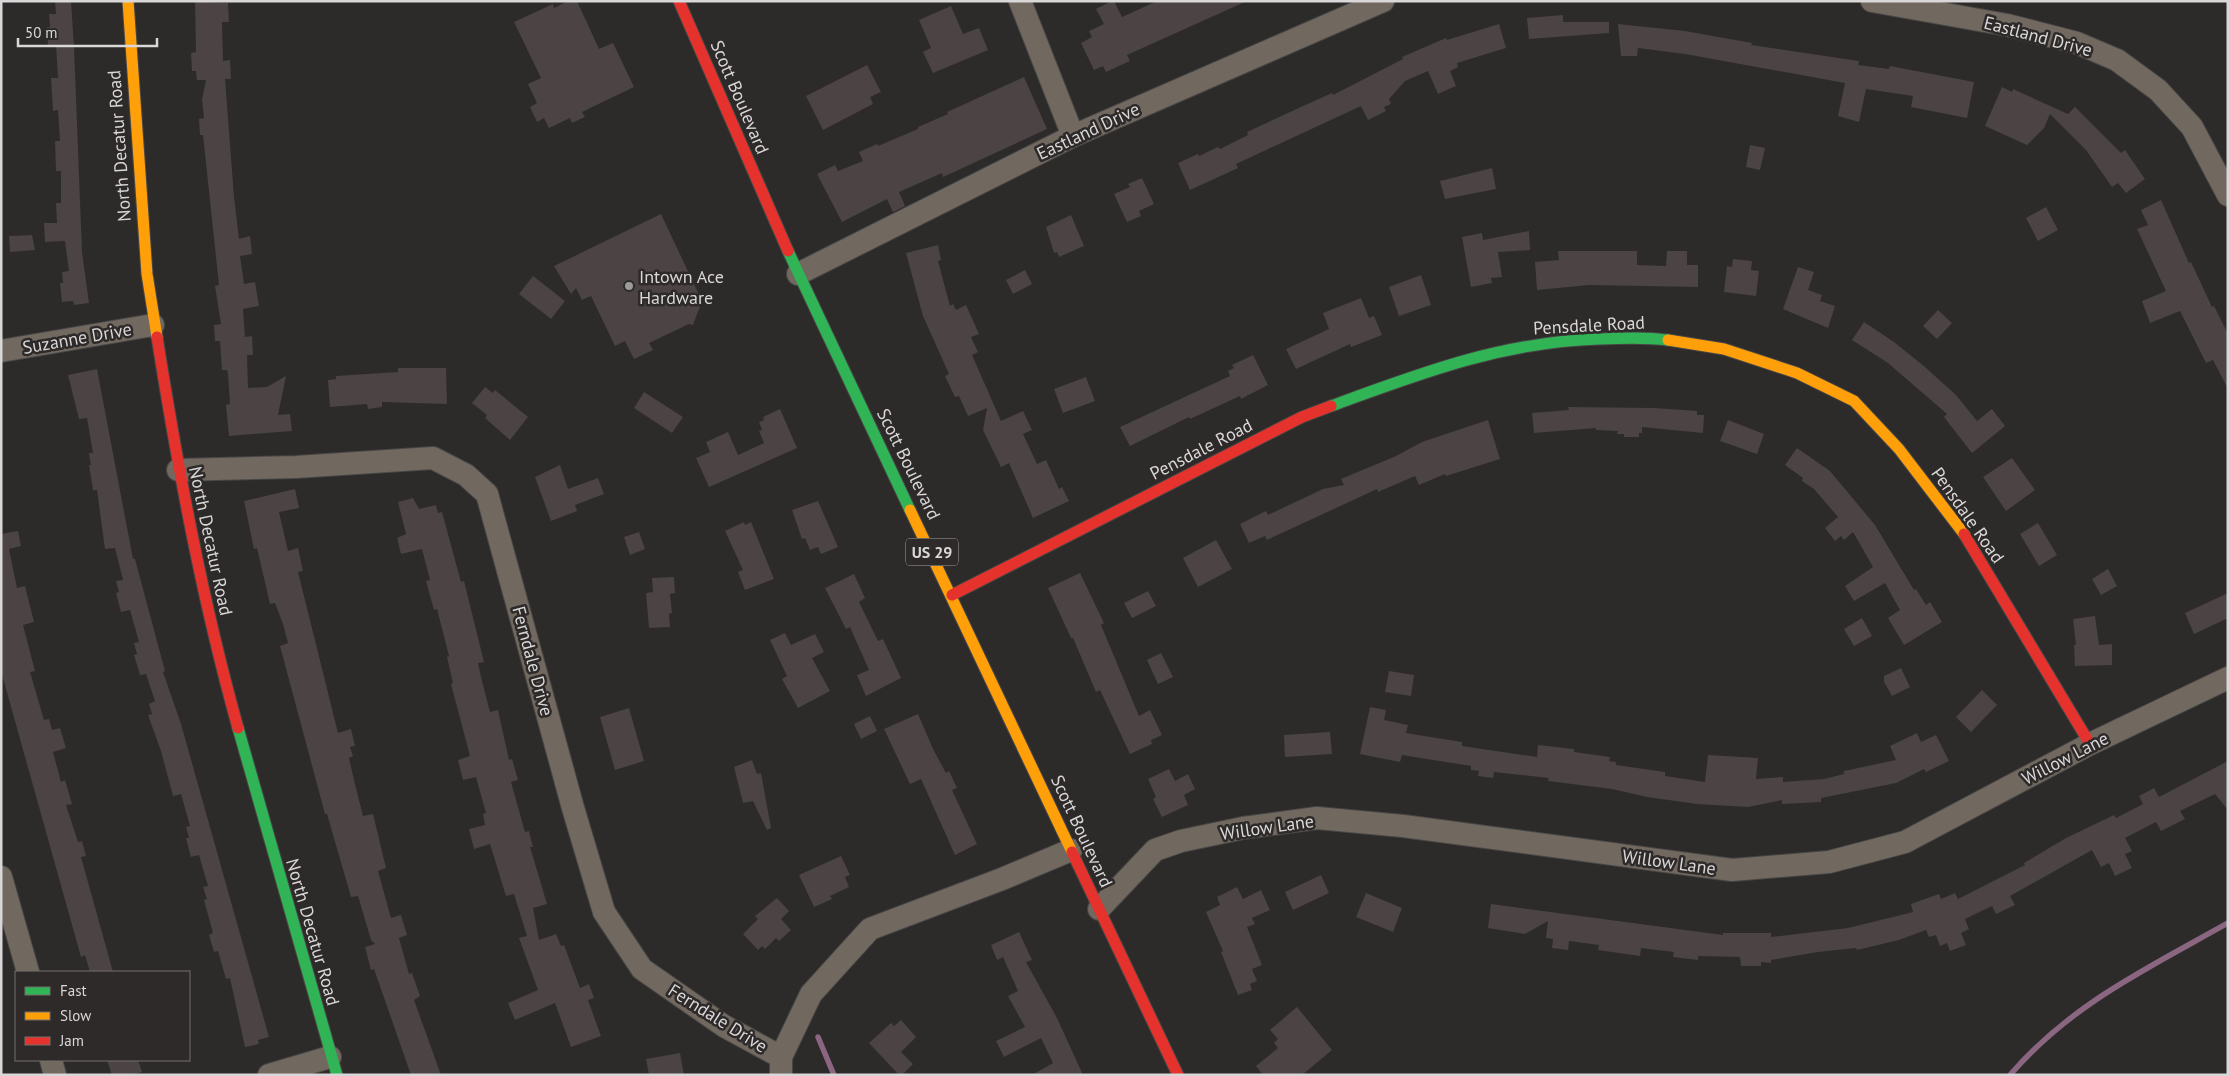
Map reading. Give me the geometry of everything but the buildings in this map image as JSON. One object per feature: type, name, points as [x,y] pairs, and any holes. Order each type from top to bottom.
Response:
[{"type":"main road","name":"North Decatur Road","points":[[128,1],[147,274],[153,325],[178,470],[212,629],[274,860],[333,1066]]},
{"type":"main road","name":"Scott Boulevard","points":[[679,1],[798,274],[952,595],[1178,1075]]},
{"type":"main road","name":"Pensdale Road","points":[[952,595],[1320,410],[1423,372],[1500,350],[1564,340],[1647,337],[1724,349],[1797,373],[1854,402],[1899,449],[1970,542],[2090,744]]},
{"type":"street","points":[[1020,1],[1073,136]]},
{"type":"street","name":"Eastland Drive","points":[[798,274],[1073,136],[1383,1]]},
{"type":"street","name":"Eastland Drive","points":[[1872,1],[2007,25],[2077,43],[2116,60],[2158,90],[2192,128],[2228,195]]},
{"type":"street","name":"Suzanne Drive","points":[[1,351],[153,325]]},
{"type":"street","name":"Ferndale Drive","points":[[178,470],[296,467],[433,458],[466,475],[488,494],[573,808],[604,912],[642,968],[781,1066]]},
{"type":"street","name":"Willow Lane","points":[[1099,909],[1154,850],[1181,841],[1242,828],[1317,818],[1403,826],[1732,870],[1829,862],[1906,842],[2090,744],[2228,678]]},
{"type":"street","points":[[781,1066],[811,994],[870,929],[1002,879],[1071,850]]},
{"type":"street","points":[[1,877],[28,971]]},
{"type":"street","points":[[51,1061],[55,1075]]},
{"type":"street","points":[[269,1075],[333,1066]]},
{"type":"waterway","points":[[2010,1075],[2059,1028],[2112,989],[2228,923]]},
{"type":"waterway","points":[[818,1037],[834,1075]]},
{"type":"traffic: fast","points":[[788,251],[910,510]]},
{"type":"traffic: fast","points":[[1331,406],[1462,361],[1529,346],[1563,341],[1599,339],[1642,338],[1668,340]]},
{"type":"traffic: fast","points":[[238,728],[337,1075]]},
{"type":"traffic: slow","points":[[128,1],[147,274],[157,337]]},
{"type":"traffic: slow","points":[[1668,340],[1724,349],[1797,373],[1854,401],[1899,449],[1964,534]]},
{"type":"traffic: slow","points":[[910,510],[1072,852]]},
{"type":"traffic: jam","points":[[679,1],[788,251]]},
{"type":"traffic: jam","points":[[157,337],[173,436],[192,534],[213,631],[238,728]]},
{"type":"traffic: jam","points":[[952,595],[1302,417],[1331,406]]},
{"type":"traffic: jam","points":[[1964,534],[2090,744]]},
{"type":"traffic: jam","points":[[1072,852],[1178,1075]]},
{"type":"place","name":"Intown Ace Hardware","points":[[629,286]]}]
